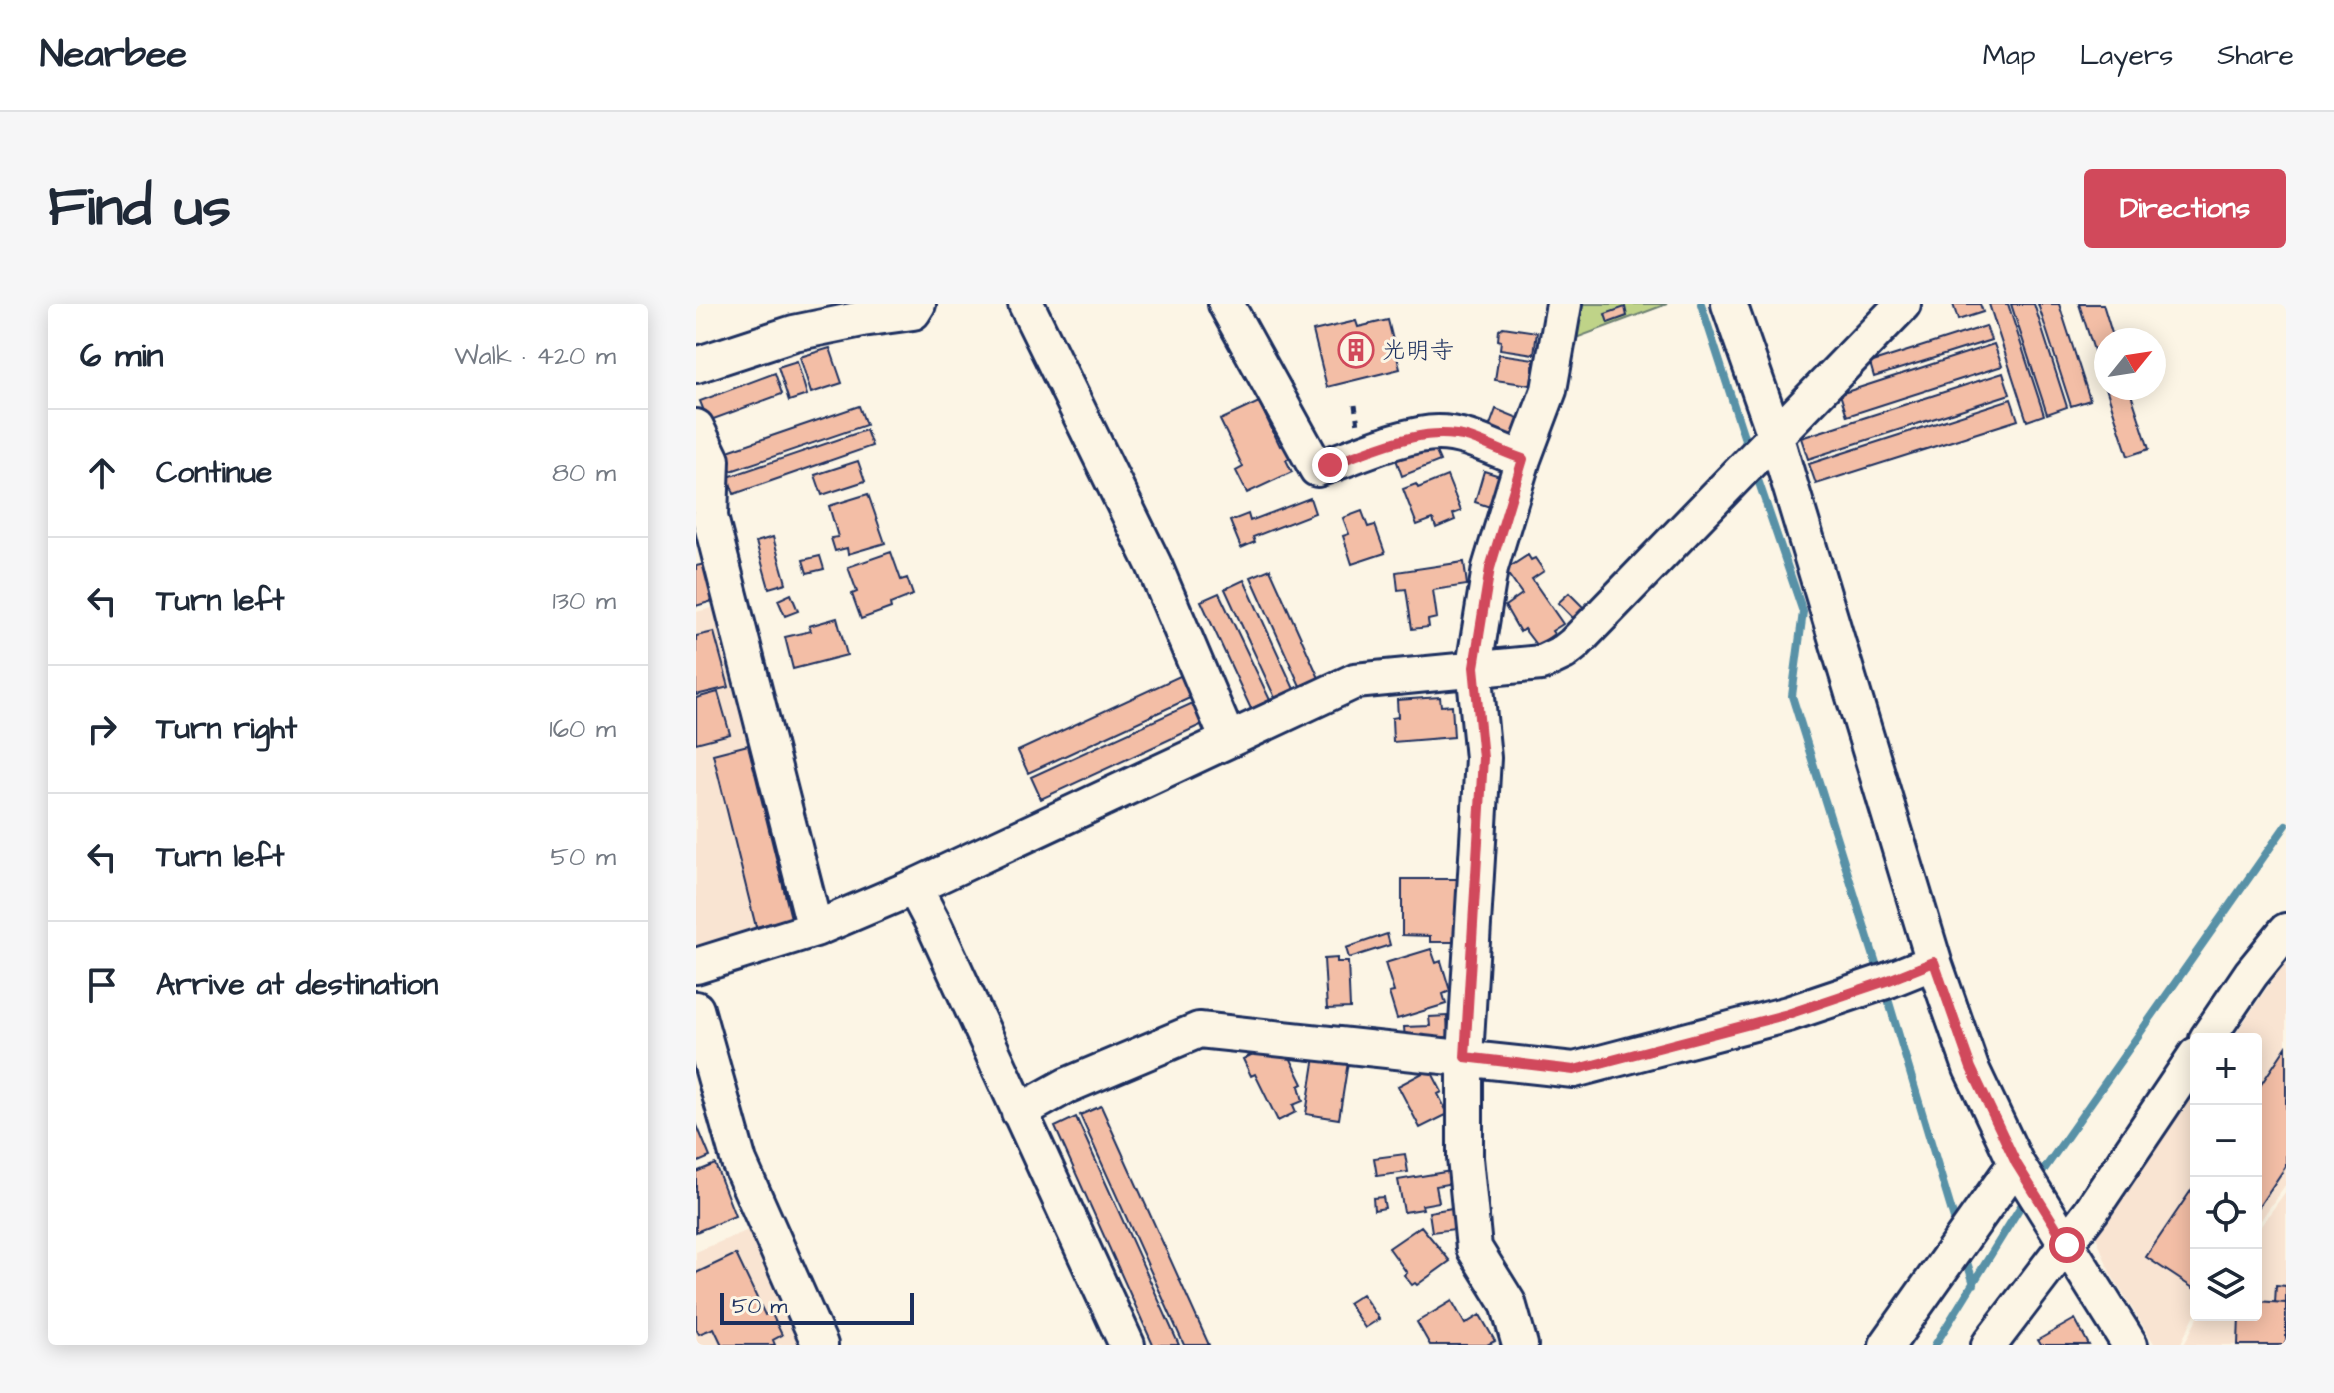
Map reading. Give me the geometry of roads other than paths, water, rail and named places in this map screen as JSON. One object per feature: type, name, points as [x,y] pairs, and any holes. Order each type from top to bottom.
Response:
[{"type":"street","points":[[696,365],[794,333],[913,312],[918,304]]},
{"type":"street","points":[[1026,304],[1154,565],[1228,740]]},
{"type":"street","points":[[1226,304],[1317,469],[1414,437],[1439,433],[1471,439],[1523,459]]},
{"type":"street","points":[[1520,1345],[1508,1303],[1474,1248],[1465,1158],[1465,1057],[1483,758],[1474,667],[1490,568],[1523,459],[1549,390],[1564,304]]},
{"type":"street","points":[[1729,304],[1775,435],[1934,962],[1971,1068],[2016,1163],[2130,1345]]},
{"type":"street","points":[[696,966],[815,929],[914,887],[1355,681],[1452,673],[1474,667],[1529,665],[1553,659],[1564,652],[1903,304]]},
{"type":"street","points":[[696,427],[712,460],[710,517],[815,929]]},
{"type":"street","points":[[914,887],[1127,1345]]},
{"type":"street","points":[[2213,1033],[2251,974],[2286,931]]},
{"type":"street","points":[[1019,1112],[1066,1086],[1199,1030],[1574,1070],[1788,1014],[1934,962]]},
{"type":"street","points":[[696,1009],[739,1162],[820,1345]]},
{"type":"street","points":[[1989,1345],[2067,1245],[2190,1067]]},
{"type":"street","points":[[1887,1345],[2016,1163]]},
{"type":"waterway","points":[[1701,304],[1749,452]]},
{"type":"waterway","points":[[1754,468],[1803,612],[1792,696],[1880,976]]},
{"type":"waterway","points":[[2036,1181],[2286,825]]},
{"type":"waterway","points":[[1885,989],[1957,1229]]},
{"type":"waterway","points":[[1935,1345],[2027,1196]]},
{"type":"waterway","points":[[1964,1253],[1974,1284]]},
{"type":"place","name":"光明寺","points":[[1356,350]]}]
